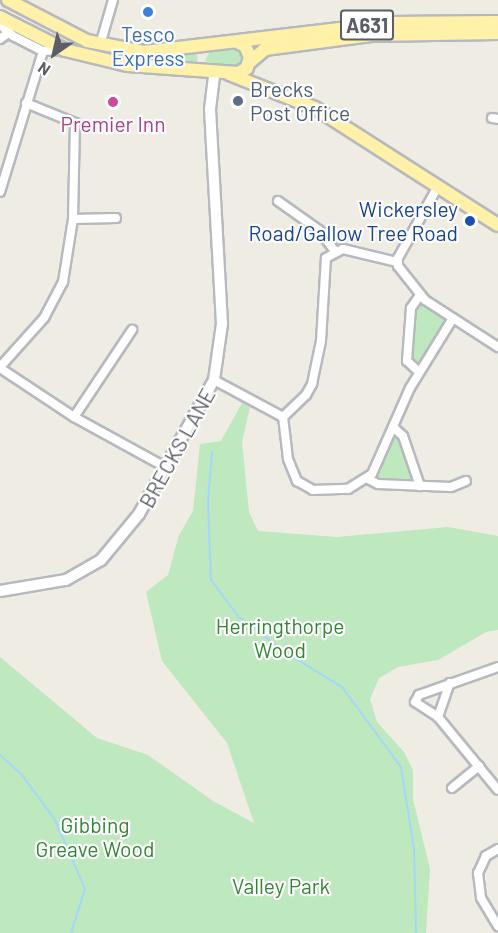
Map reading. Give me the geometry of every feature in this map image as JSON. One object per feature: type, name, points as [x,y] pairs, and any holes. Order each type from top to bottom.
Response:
[{"type":"main road","name":"A631","points":[[8,0],[100,45],[144,52],[390,23],[498,22]]},
{"type":"main road","points":[[1,17],[65,50],[128,65],[209,70],[229,74],[282,93],[315,108],[498,225]]},
{"type":"main road","name":"A631","points":[[229,74],[243,72],[265,50],[371,35],[498,33]]},
{"type":"main road","points":[[237,42],[249,51],[250,63],[259,77],[282,93]]},
{"type":"main road","points":[[201,47],[209,70]]},
{"type":"street","points":[[100,45],[113,0]]},
{"type":"street","points":[[1,17],[8,33],[43,51],[65,50]]},
{"type":"street","points":[[0,39],[8,33]]},
{"type":"street","points":[[0,192],[43,51]]},
{"type":"street","name":"BRECKS LANE","points":[[0,591],[66,580],[90,569],[127,531],[214,380],[222,324],[209,70]]},
{"type":"street","points":[[26,103],[75,123],[73,219],[63,282],[44,318],[0,367],[74,417],[165,467]]},
{"type":"street","points":[[397,262],[437,188]]},
{"type":"street","points":[[278,201],[319,230],[334,250],[397,262],[420,295],[498,347]]},
{"type":"street","points":[[280,216],[287,207]]},
{"type":"street","points":[[73,219],[116,218]]},
{"type":"street","points":[[334,250],[324,262],[321,340],[312,384],[283,417],[290,467],[305,486],[326,491],[348,489],[368,479],[419,372],[453,318]]},
{"type":"street","points":[[419,372],[407,361],[411,308],[420,295]]},
{"type":"street","points":[[74,417],[132,330]]},
{"type":"street","points":[[214,380],[283,417]]},
{"type":"street","points":[[393,427],[403,436],[420,486]]},
{"type":"street","points":[[368,479],[378,484],[420,486],[456,486],[466,481]]},
{"type":"street","points":[[498,667],[419,696],[415,702],[438,717],[498,790]]},
{"type":"street","points":[[438,717],[450,683]]},
{"type":"street","points":[[452,788],[479,766]]},
{"type":"street","points":[[494,933],[498,928],[481,898],[478,873],[486,856],[498,849]]},
{"type":"green space","points":[[90,45],[153,56],[197,52],[198,64],[152,64],[88,52]]},
{"type":"green space","points":[[233,48],[244,58],[235,69],[205,61],[210,51]]},
{"type":"green space","points":[[419,304],[444,318],[445,324],[415,366],[409,360],[414,310]]},
{"type":"green space","name":"Herringthorpe Wood","points":[[242,403],[250,407],[242,442],[249,512],[258,531],[337,537],[448,527],[498,536],[498,630],[486,632],[438,660],[398,667],[379,678],[370,699],[377,722],[404,752],[413,770],[413,799],[430,869],[426,933],[0,933],[0,657],[97,738],[148,755],[213,801],[254,823],[227,743],[162,661],[146,592],[168,575],[179,535],[193,511],[200,444],[221,441]]},
{"type":"green space","points":[[395,434],[400,435],[413,482],[383,481],[375,475]]},
{"type":"waterway","points":[[212,452],[208,502],[211,580],[238,616],[285,652],[342,687],[401,767],[414,849],[416,933]]},
{"type":"waterway","points":[[0,755],[22,775],[55,820],[85,889],[71,933]]},
{"type":"place","name":"Tesco Express","points":[[148,12]]},
{"type":"place","name":"Brecks Post Office","points":[[238,101]]},
{"type":"place","name":"Premier Inn","points":[[113,102]]},
{"type":"place","name":"Wickersley Road/Gallow Tree Road","points":[[470,221]]},
{"type":"park label","name":"Gibbing Greave Wood","points":[[95,837]]},
{"type":"park label","name":"Valley Park","points":[[281,886]]}]
